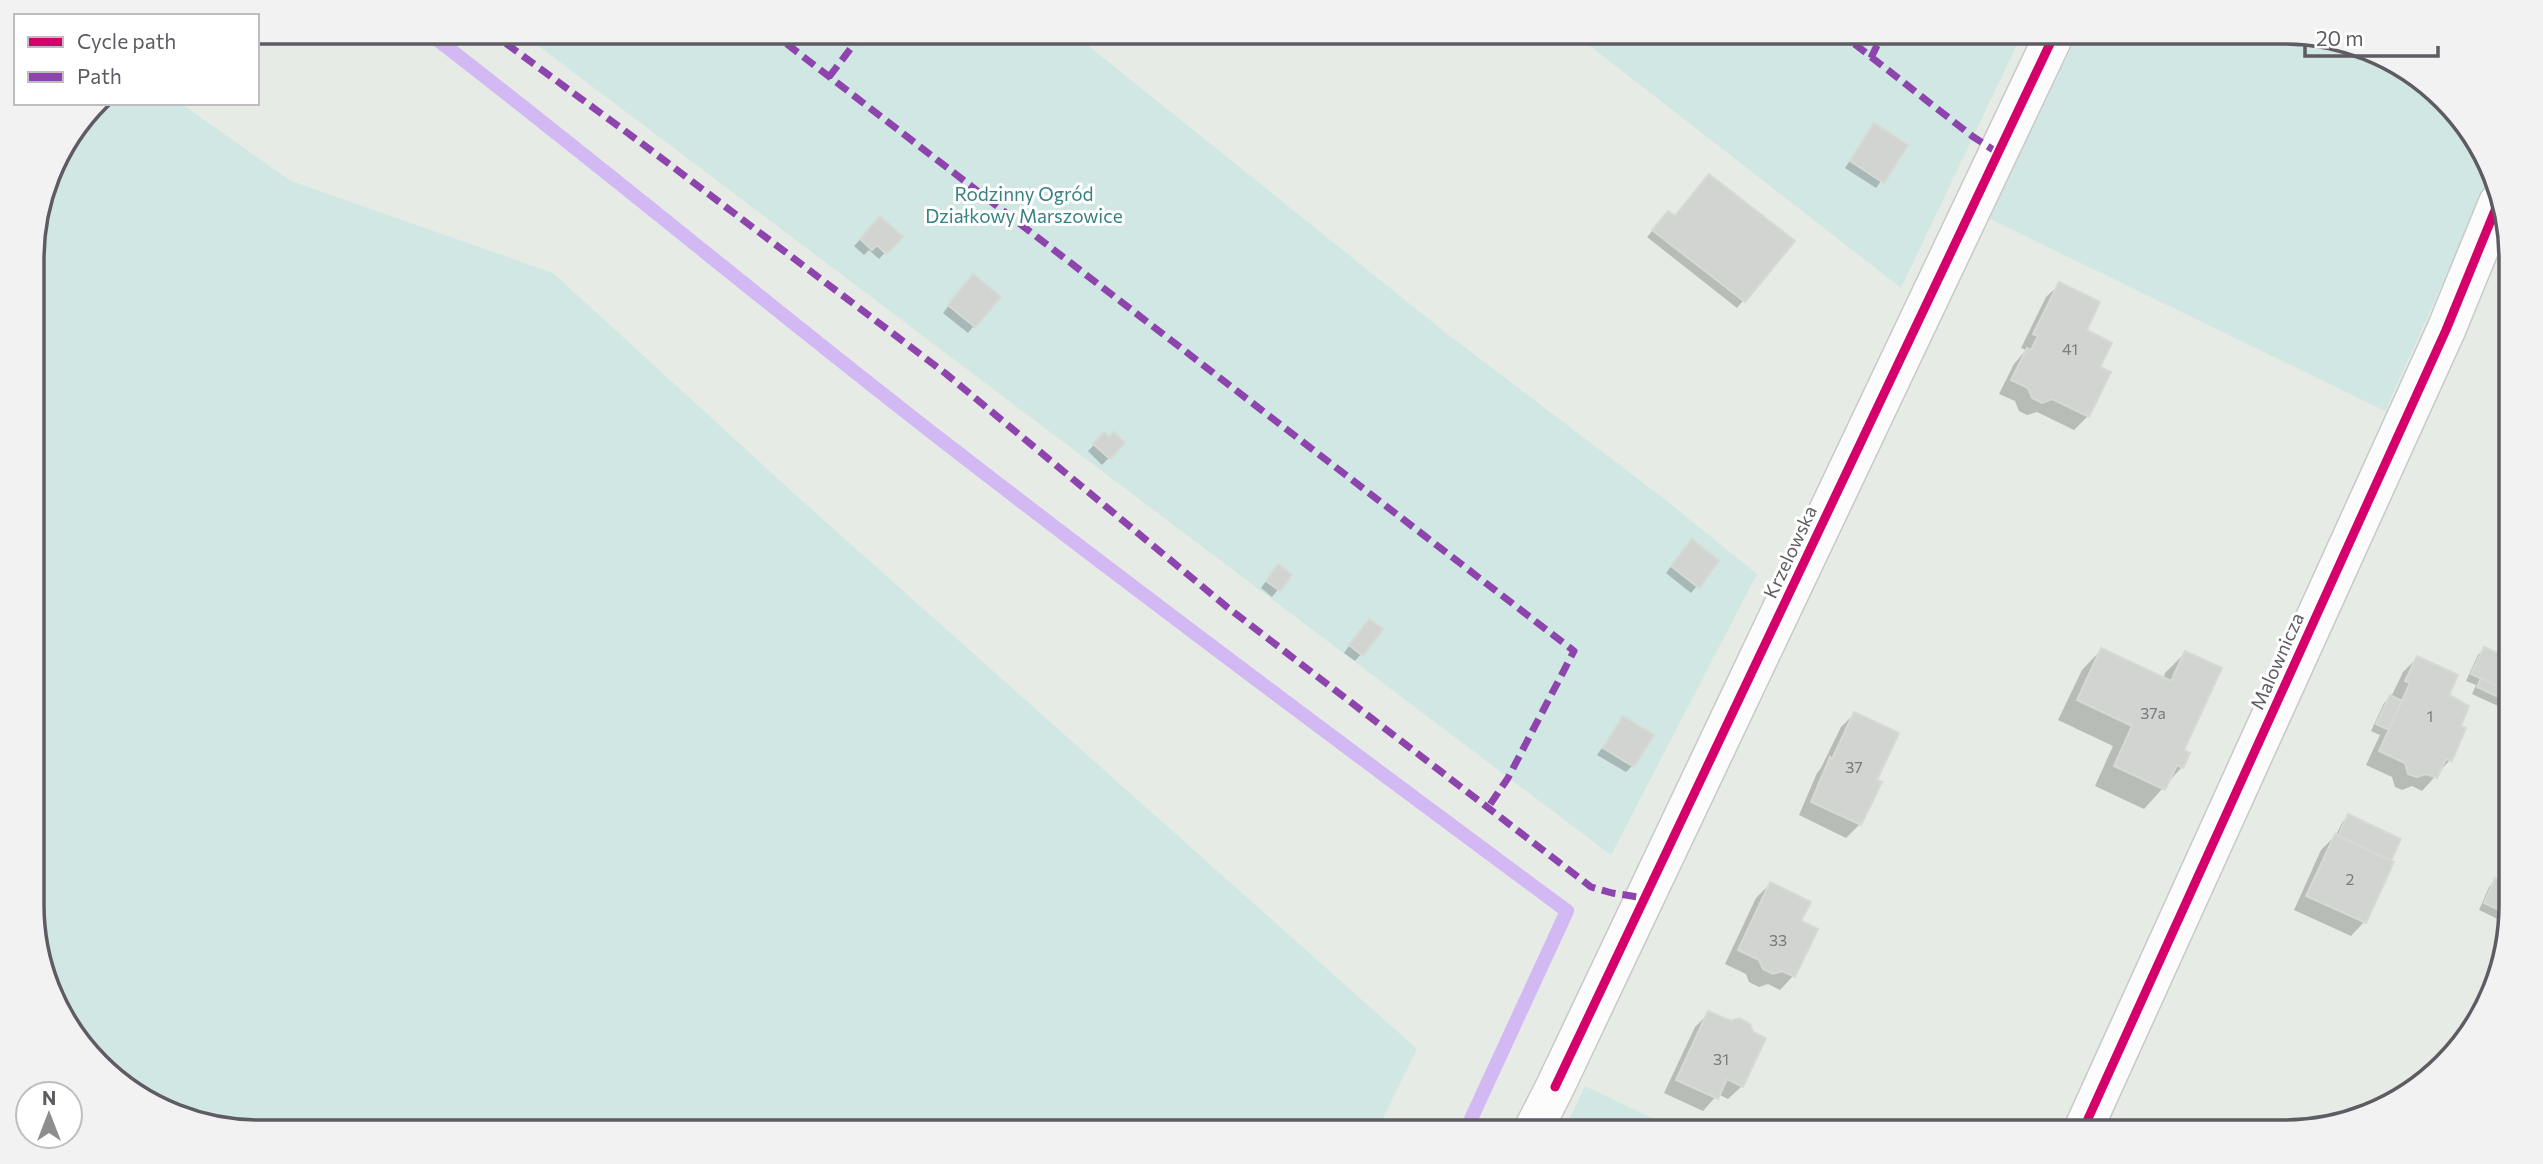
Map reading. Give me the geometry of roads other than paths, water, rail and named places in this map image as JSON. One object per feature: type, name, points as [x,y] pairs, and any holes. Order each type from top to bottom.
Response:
[{"type":"street","name":"Krzelowska","points":[[1537,1120],[2050,44]]},
{"type":"street","name":"Malownicza","points":[[2087,1120],[2446,330],[2494,213]]},
{"type":"waterway","points":[[443,44],[948,445],[1256,680],[1567,911],[1471,1120]]},
{"type":"park label","name":"Rodzinny Ogród Działkowy Marszowice","points":[[1024,205]]}]
